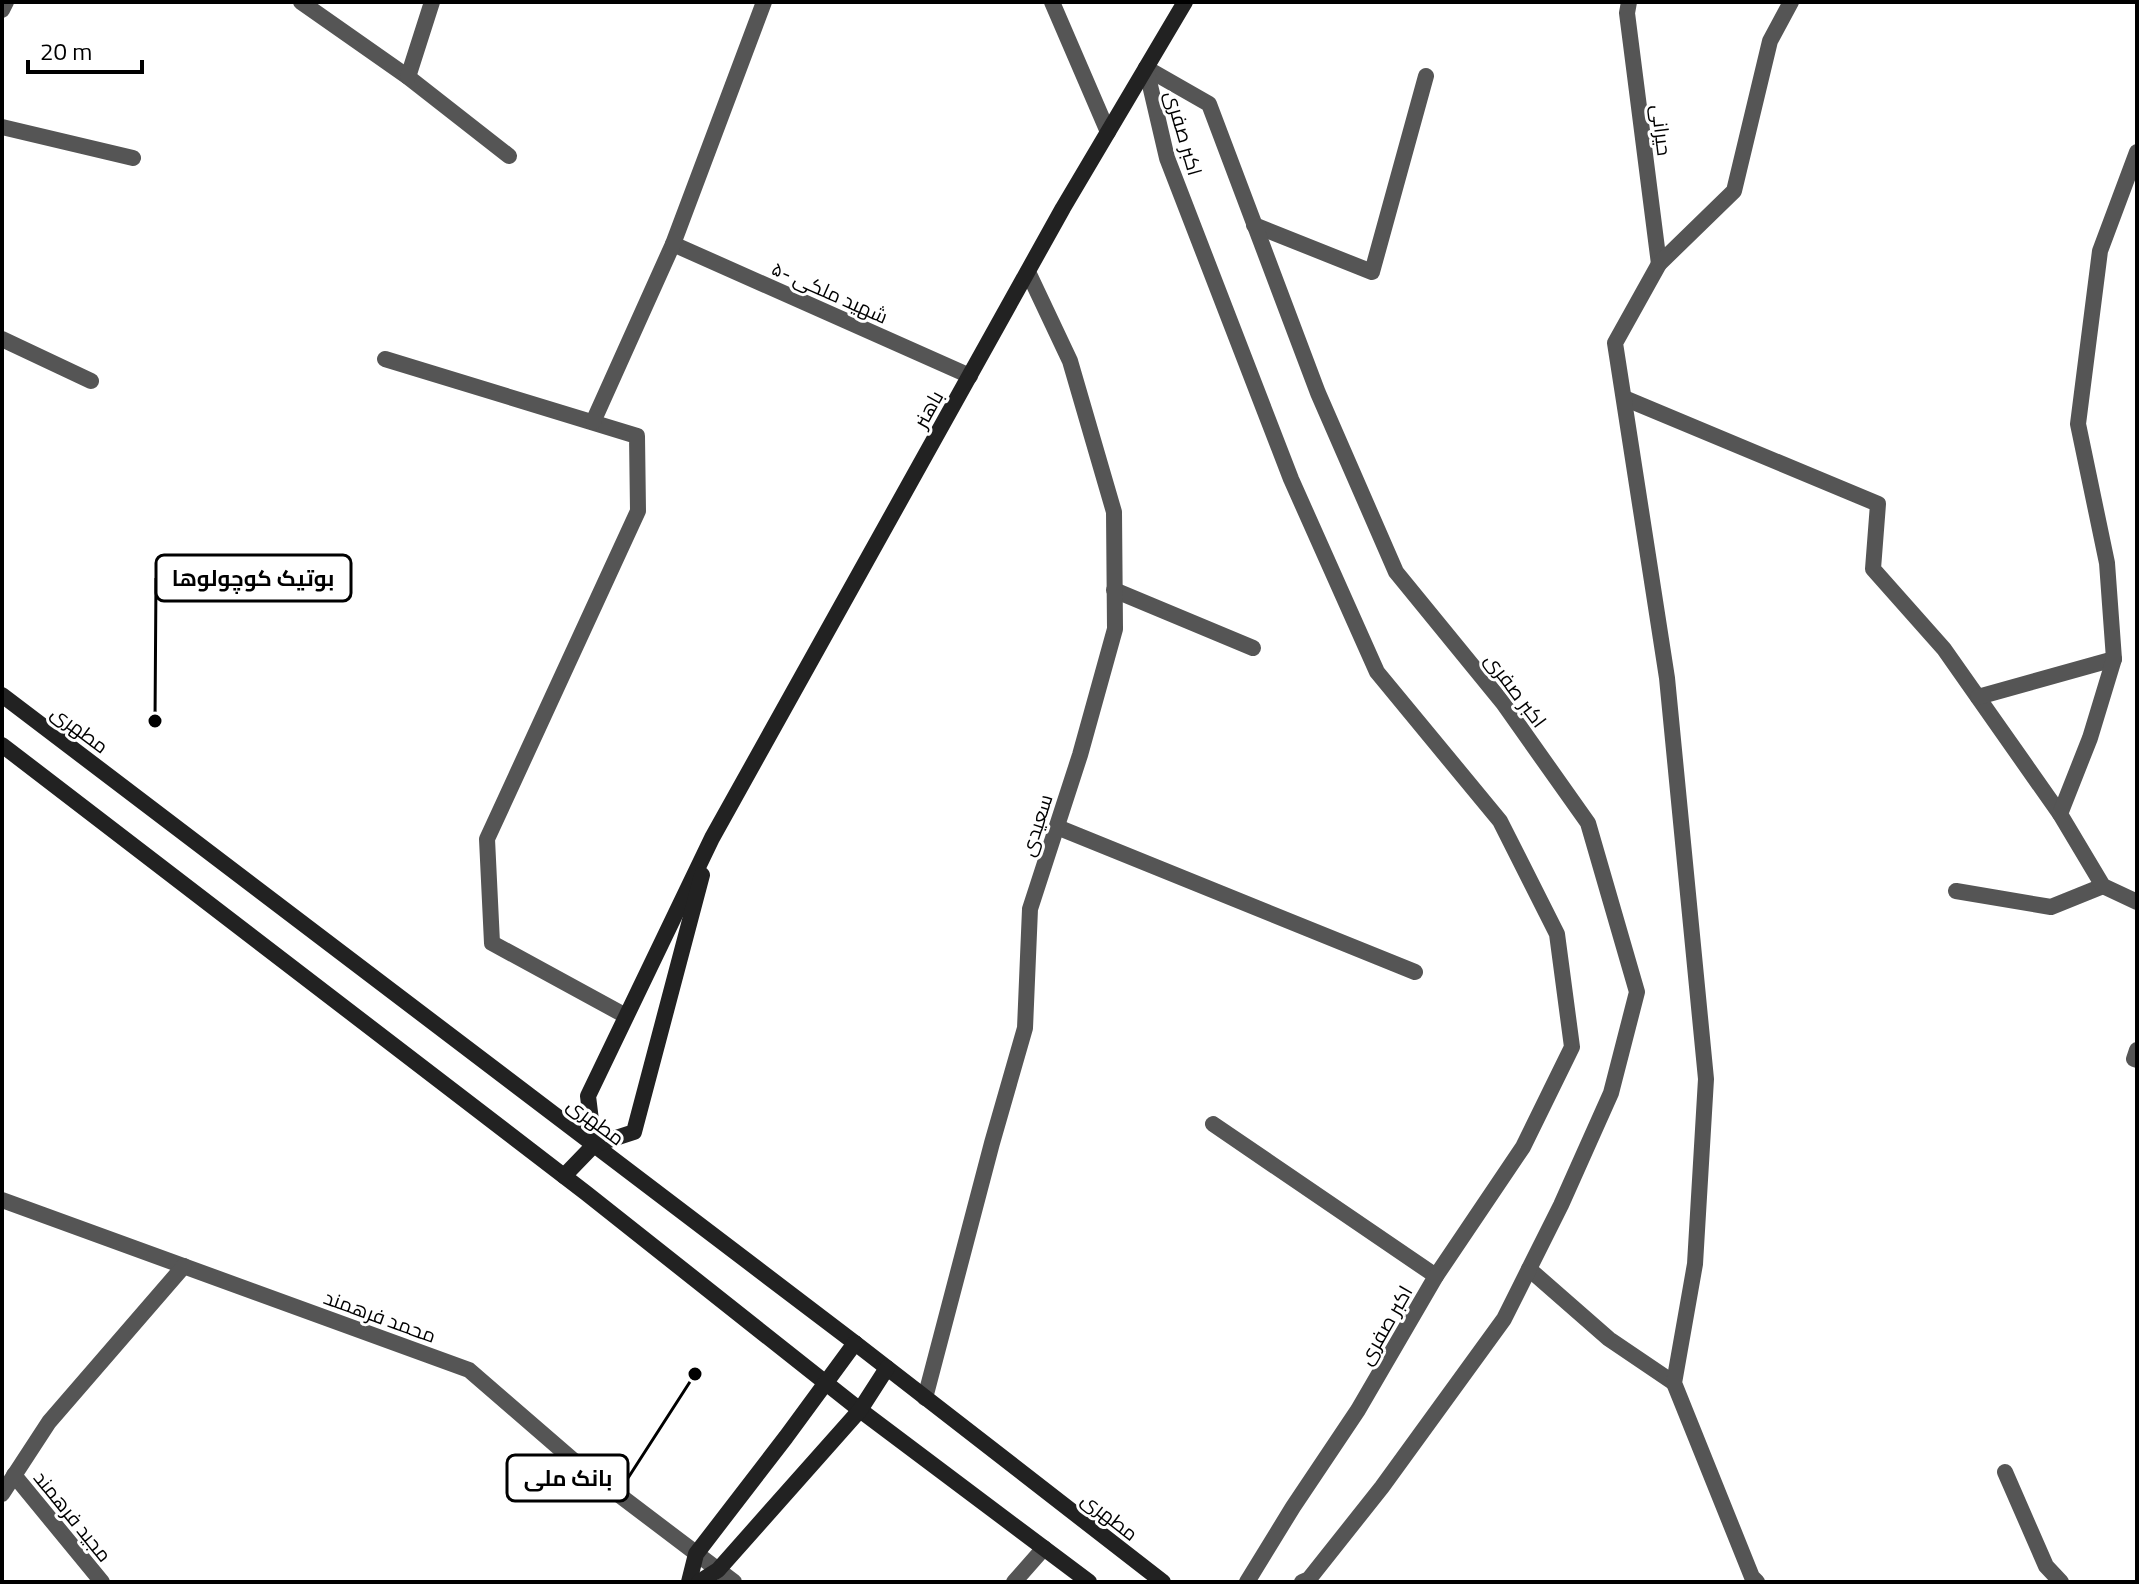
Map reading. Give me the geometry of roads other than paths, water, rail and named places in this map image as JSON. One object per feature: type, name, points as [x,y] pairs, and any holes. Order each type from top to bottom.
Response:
[{"type":"main road","name":"باهنر","points":[[712,838],[1028,272],[1185,2]]},
{"type":"main road","name":"مطهری","points":[[2,695],[855,1343],[1163,1582]]},
{"type":"main road","points":[[2,745],[564,1176],[860,1410],[1089,1582]]},
{"type":"main road","points":[[594,1145],[588,1096],[712,838]]},
{"type":"main road","points":[[564,1176],[594,1145],[634,1132],[712,838]]},
{"type":"main road","points":[[689,1582],[696,1554],[855,1343]]},
{"type":"main road","points":[[699,1582],[718,1570],[860,1410],[887,1368]]},
{"type":"street","points":[[2,10],[6,2]]},
{"type":"street","points":[[301,2],[408,77],[509,156]]},
{"type":"street","points":[[408,77],[432,2]]},
{"type":"street","points":[[593,422],[673,244],[764,2]]},
{"type":"street","points":[[1052,2],[1108,132]]},
{"type":"street","name":"حیرانی","points":[[1629,2],[1627,13],[1659,264]]},
{"type":"street","points":[[1757,1582],[1752,1577],[1674,1383],[1695,1264],[1706,1079],[1667,678],[1615,343],[1659,264],[1734,191],[1770,41],[1791,2]]},
{"type":"street","name":"اکبر صفری","points":[[1146,68],[1209,104],[1318,393],[1396,572],[1503,703],[1588,823],[1637,992],[1611,1093],[1561,1205],[1504,1319],[1382,1487],[1309,1579],[1302,1582]]},
{"type":"street","name":"اکبر صفری","points":[[1146,68],[1167,158],[1291,479],[1377,672],[1500,821],[1557,934],[1572,1047],[1523,1147],[1436,1276],[1358,1410],[1247,1582]]},
{"type":"street","points":[[1254,225],[1372,272],[1426,76]]},
{"type":"street","points":[[2,127],[133,158]]},
{"type":"street","points":[[2060,814],[2090,738],[2114,659],[2107,563],[2078,424],[2100,251],[2137,152]]},
{"type":"street","name":"۵- شهید ملکی","points":[[673,244],[970,376]]},
{"type":"street","name":"سعیدی","points":[[925,1398],[1025,1028],[1030,909],[1080,755],[1115,629],[1114,512],[1070,361],[1028,272]]},
{"type":"street","points":[[2,339],[91,381]]},
{"type":"street","points":[[385,359],[637,436],[638,511],[487,839],[492,943],[626,1016]]},
{"type":"street","points":[[1624,398],[1878,504],[1873,569],[1944,649],[2060,814],[2103,886],[2137,902]]},
{"type":"street","points":[[1114,590],[1253,648]]},
{"type":"street","points":[[1978,697],[2114,659]]},
{"type":"street","points":[[1057,827],[1415,972]]},
{"type":"street","points":[[1956,891],[2051,907],[2103,886]]},
{"type":"street","points":[[2137,1050],[2134,1059],[2137,1060]]},
{"type":"street","points":[[1213,1124],[1436,1276]]},
{"type":"street","name":"محمد فرهمند","points":[[2,1200],[469,1370],[573,1460],[734,1582]]},
{"type":"street","points":[[2,1494],[49,1422],[184,1266]]},
{"type":"street","points":[[1529,1269],[1609,1339],[1674,1383]]},
{"type":"street","points":[[2005,1472],[2046,1566],[2061,1582]]},
{"type":"street","name":"مجید فرهمند","points":[[14,1475],[102,1582]]},
{"type":"street","points":[[1014,1582],[1044,1548]]},
{"type":"place","name":"بوتیک کوچولوها","points":[[155,721]]},
{"type":"place","name":"بانک ملی","points":[[695,1374]]}]
